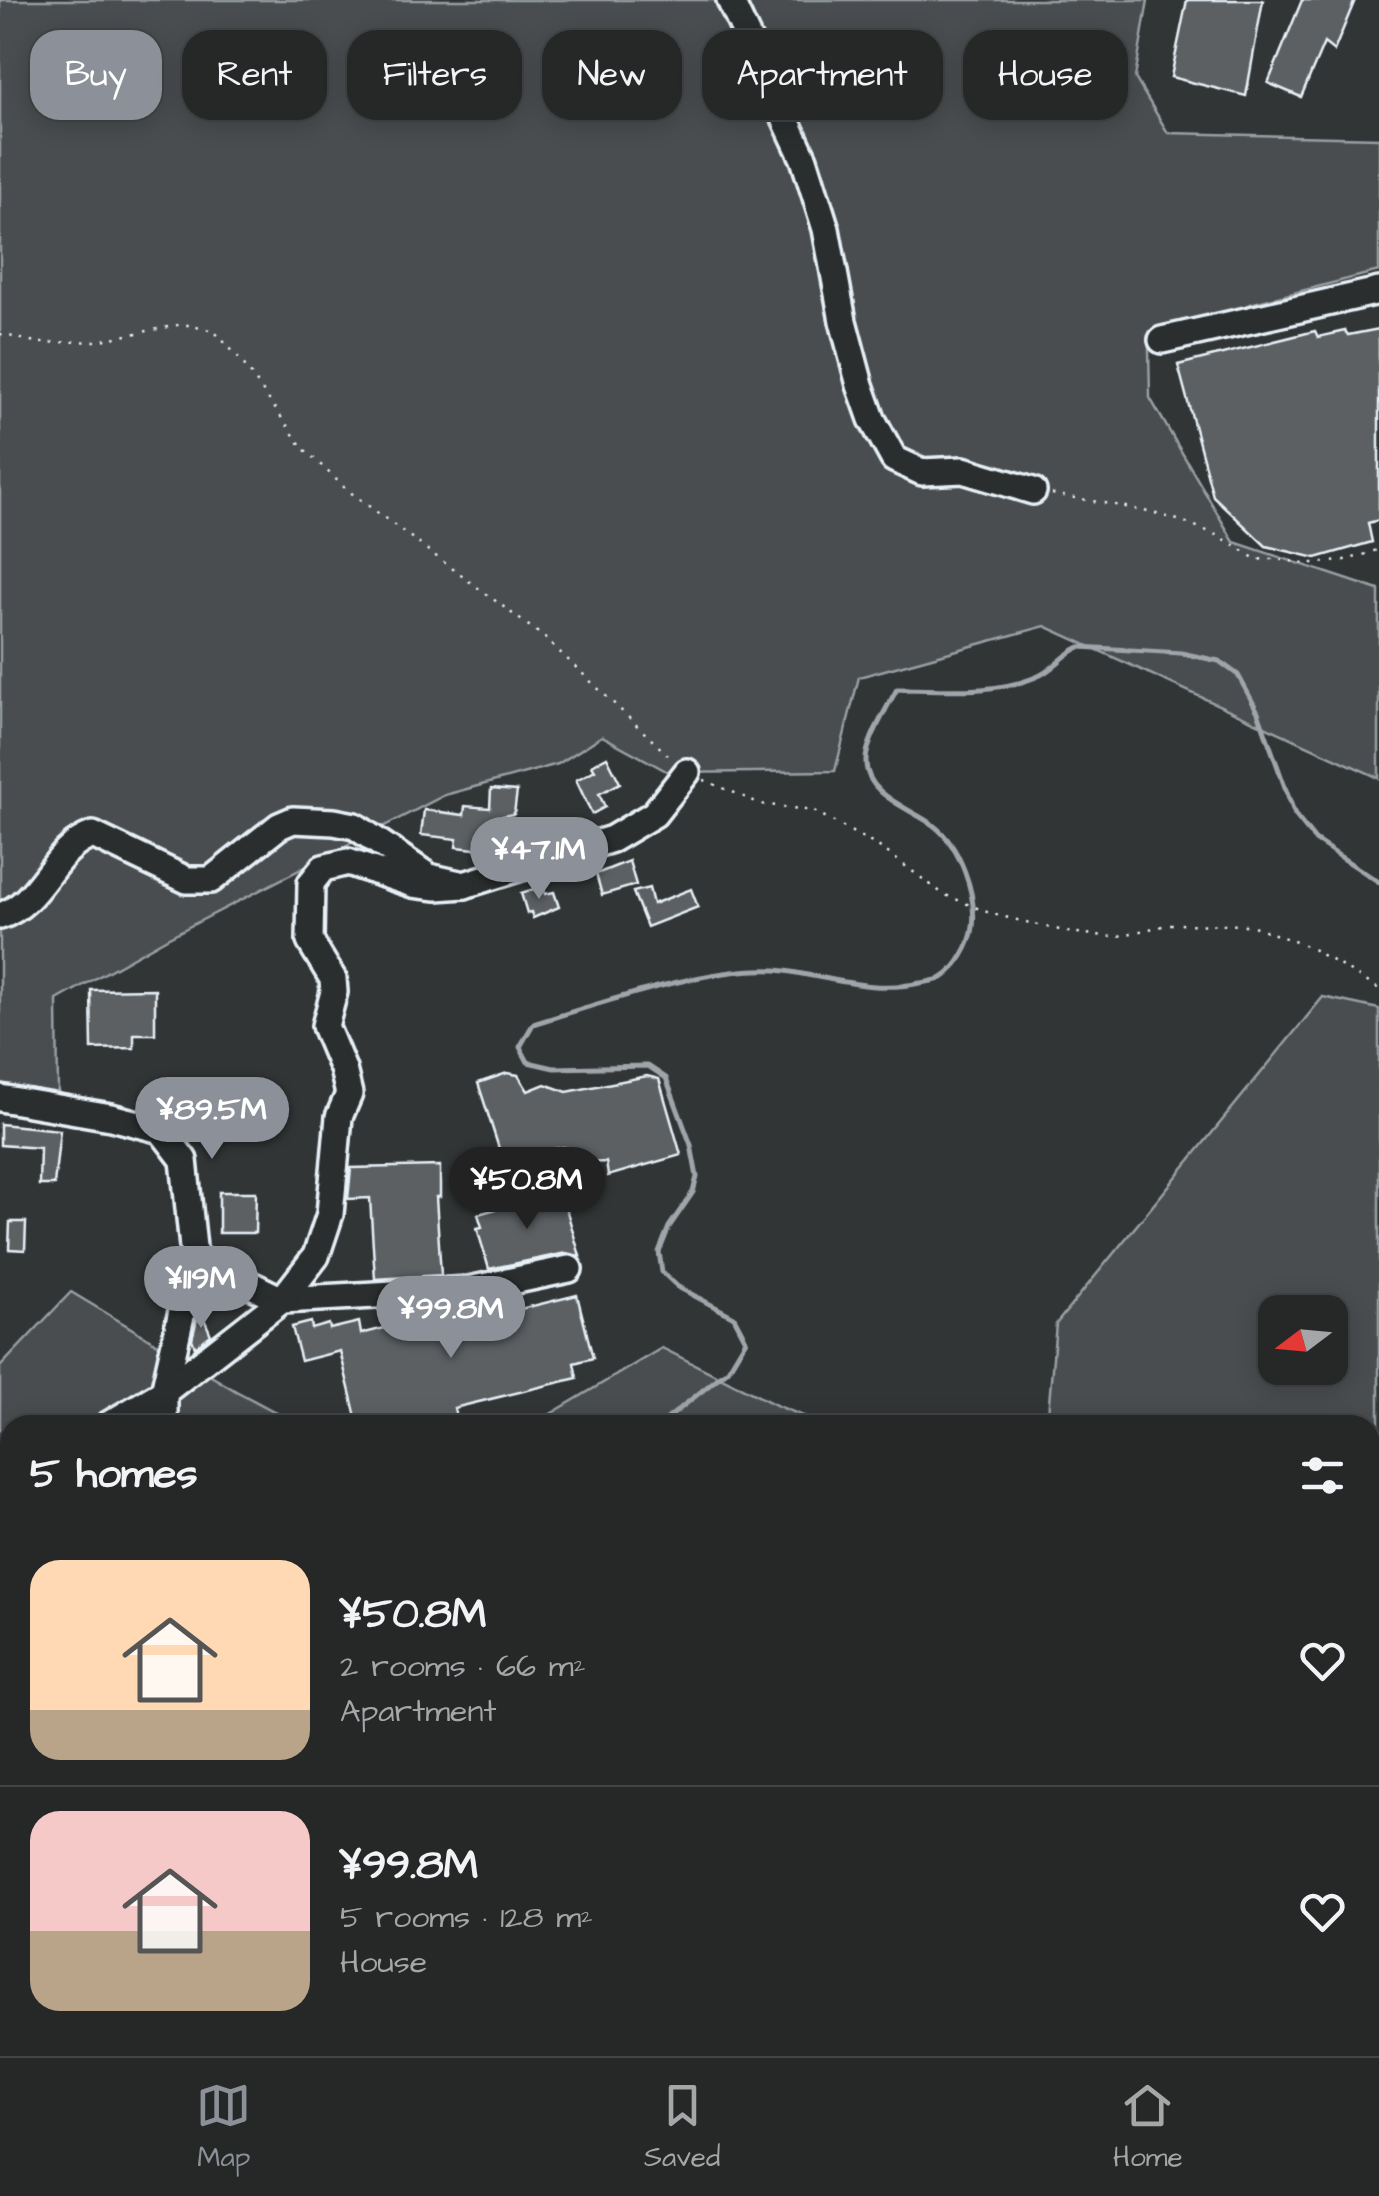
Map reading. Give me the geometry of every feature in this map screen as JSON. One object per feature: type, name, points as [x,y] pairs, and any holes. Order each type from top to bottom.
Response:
[{"type":"street","points":[[730,0],[804,159],[826,228],[843,322],[860,384],[872,419],[894,459],[922,472],[963,470],[1034,491]]},
{"type":"street","points":[[1162,340],[1379,291]]},
{"type":"street","points":[[125,1415],[164,1392],[282,1300],[316,1256],[330,1214],[338,1117],[349,1094],[325,1026],[334,992],[333,979],[310,941],[311,883],[323,868],[348,862],[413,884],[464,885],[612,839],[654,814],[687,772]]},
{"type":"street","points":[[0,916],[18,910],[75,841],[94,835],[187,880],[211,880],[279,826],[293,820],[316,819],[355,826],[429,877],[464,885]]},
{"type":"street","points":[[0,1098],[111,1117],[161,1130],[184,1160],[194,1257],[164,1392],[164,1415]]},
{"type":"street","points":[[194,1257],[282,1300],[469,1290],[569,1269]]},
{"type":"path","points":[[0,334],[40,343],[96,341],[184,324],[214,331],[240,359],[303,448],[346,489],[545,638],[687,772],[762,804],[814,810],[881,848],[942,894],[992,914],[1068,932],[1114,937],[1171,924],[1251,926],[1308,948],[1379,989]]},
{"type":"path","points":[[1034,491],[1180,519],[1234,542],[1256,560],[1276,556],[1311,564],[1358,558],[1379,549]]},
{"type":"shaded area","points":[[0,0],[1148,0],[1135,78],[1168,133],[1379,138],[1379,271],[1250,304],[1149,349],[1150,398],[1234,542],[1379,590],[1379,778],[1045,626],[859,677],[835,771],[670,773],[602,736],[558,764],[445,795],[167,938],[57,1000],[58,1094],[0,1085]]},
{"type":"shaded area","points":[[1323,997],[1379,1009],[1379,1415],[1048,1415],[1056,1324]]},
{"type":"shaded area","points":[[71,1292],[281,1415],[0,1415],[0,1367]]},
{"type":"shaded area","points":[[662,1348],[801,1415],[549,1415]]},
{"type":"building","points":[[1187,0],[1263,0],[1246,96],[1171,77]]},
{"type":"building","points":[[1302,0],[1355,0],[1334,51],[1324,43],[1301,97],[1268,83]]},
{"type":"building","points":[[1379,329],[1379,520],[1368,523],[1372,542],[1316,558],[1266,546],[1213,496],[1178,365],[1315,331],[1318,337]]},
{"type":"building","points":[[607,757],[620,783],[599,794],[605,807],[592,814],[576,780],[595,770],[592,765]]},
{"type":"building","points":[[491,789],[517,791],[514,814],[497,817],[494,851],[456,847],[457,839],[421,835],[424,810],[464,815],[465,806],[490,808]]},
{"type":"building","points":[[629,861],[636,885],[602,895],[596,874]]},
{"type":"building","points":[[543,886],[545,894],[554,892],[559,907],[533,918],[531,912],[527,913],[521,893]]},
{"type":"building","points":[[649,888],[653,904],[691,889],[698,907],[647,927],[633,892]]},
{"type":"building","points":[[155,989],[155,1034],[134,1034],[134,1048],[92,1049],[91,990]]},
{"type":"building","points":[[507,1073],[518,1075],[528,1091],[545,1084],[567,1092],[647,1076],[659,1079],[681,1155],[608,1176],[606,1162],[583,1163],[582,1152],[563,1147],[503,1161],[478,1083]]},
{"type":"building","points":[[0,1124],[60,1130],[54,1185],[39,1185],[40,1148],[0,1145]]},
{"type":"building","points":[[440,1166],[440,1197],[436,1197],[441,1275],[375,1279],[370,1198],[348,1199],[351,1168]]},
{"type":"building","points":[[561,1191],[580,1256],[566,1253],[489,1269],[477,1228],[482,1227],[478,1214]]},
{"type":"building","points":[[219,1192],[256,1192],[255,1233],[219,1233]]},
{"type":"building","points":[[10,1222],[26,1222],[25,1250],[9,1249]]},
{"type":"building","points":[[577,1295],[593,1358],[574,1363],[577,1378],[454,1408],[456,1415],[356,1415],[340,1351],[301,1361],[292,1327],[311,1322],[312,1329],[329,1324],[330,1329],[359,1322],[361,1334],[431,1316],[435,1330]]},
{"type":"building","points":[[202,1314],[211,1335],[195,1347],[192,1339],[198,1315]]},
{"type":"waterway","points":[[672,1415],[728,1370],[746,1340],[734,1317],[678,1287],[662,1272],[659,1252],[669,1227],[693,1192],[697,1177],[691,1145],[666,1078],[648,1066],[554,1068],[528,1062],[520,1047],[533,1024],[624,996],[727,973],[785,971],[886,986],[931,981],[948,974],[962,956],[973,927],[965,872],[943,834],[880,791],[867,771],[870,743],[897,689],[968,690],[1020,683],[1042,674],[1080,647],[1181,653],[1219,661],[1238,675],[1258,712],[1295,815],[1315,840],[1379,882]]}]
